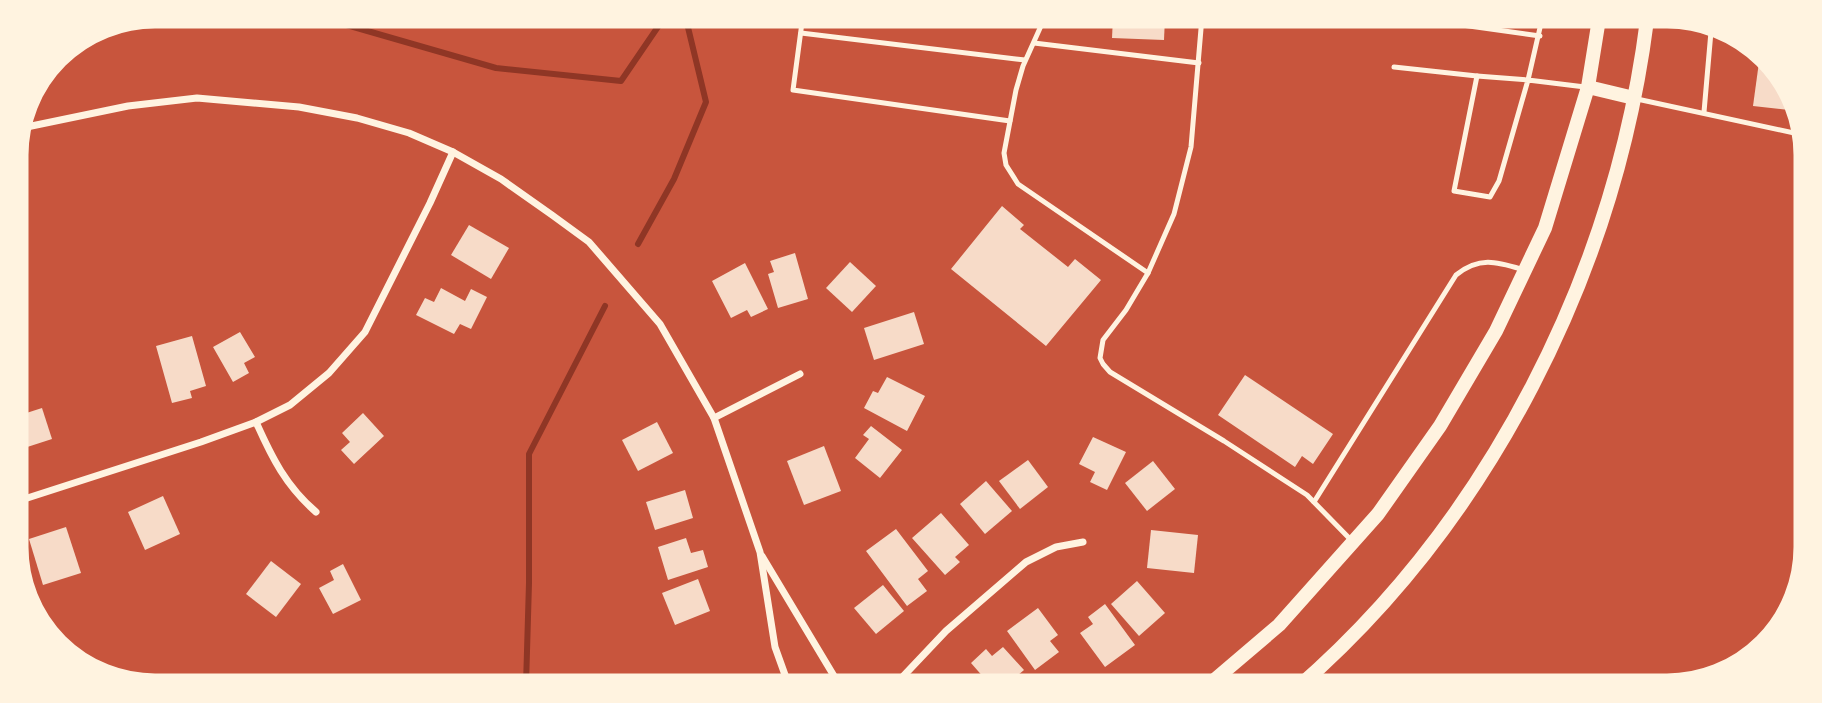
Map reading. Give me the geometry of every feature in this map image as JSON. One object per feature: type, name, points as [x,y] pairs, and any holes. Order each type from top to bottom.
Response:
[{"type":"main road","points":[[1217,678],[1279,625],[1378,514],[1440,426],[1496,331],[1545,228],[1588,87],[1598,24]]},
{"type":"main road","points":[[1309,678],[1336,654],[1407,575],[1494,454],[1535,384],[1570,309],[1595,246],[1634,98],[1646,24]]},
{"type":"main road","points":[[1588,87],[1634,98]]},
{"type":"street","points":[[28,127],[128,106],[197,98],[299,107],[357,118],[409,133],[453,152],[501,178],[589,242],[660,324],[713,418],[760,552],[775,647],[786,678]]},
{"type":"street","points":[[24,499],[201,442],[256,422],[290,405],[329,373],[365,332],[453,152]]},
{"type":"street","points":[[713,418],[800,374]]},
{"type":"street","points":[[256,422],[276,466],[316,512]]},
{"type":"street","points":[[902,678],[946,631],[1026,562],[1056,547],[1083,542]]},
{"type":"street","points":[[760,552],[835,678]]},
{"type":"lane","points":[[1042,24],[1025,60],[1016,90],[1004,153],[1006,165],[1018,184],[1149,273]]},
{"type":"lane","points":[[1202,24],[1191,147],[1174,214],[1149,273],[1103,340],[1100,358],[1110,372],[1224,441],[1314,502],[1354,543]]},
{"type":"lane","points":[[1450,24],[1539,36]]},
{"type":"lane","points":[[1477,76],[1454,191],[1490,197],[1499,181],[1541,24]]},
{"type":"lane","points":[[802,25],[793,90],[1010,121]]},
{"type":"lane","points":[[1704,112],[1711,32]]},
{"type":"lane","points":[[801,33],[1025,60]]},
{"type":"lane","points":[[1034,43],[1199,63]]},
{"type":"lane","points":[[1394,67],[1588,87]]},
{"type":"lane","points":[[1634,98],[1795,133]]},
{"type":"lane","points":[[1314,502],[1456,275],[1484,262],[1495,261],[1524,271]]},
{"type":"building","points":[[1113,24],[1165,24],[1164,40],[1112,38]]},
{"type":"building","points":[[1759,63],[1780,90],[1790,110],[1753,106]]},
{"type":"building","points":[[1002,206],[1024,225],[1020,229],[1068,267],[1075,259],[1101,280],[1046,346],[951,269]]},
{"type":"building","points":[[469,225],[509,248],[491,279],[451,255]]},
{"type":"building","points":[[795,253],[808,299],[778,308],[768,274],[774,272],[770,261]]},
{"type":"building","points":[[850,262],[876,286],[852,312],[826,288]]},
{"type":"building","points":[[745,263],[768,309],[751,317],[747,310],[731,318],[712,281]]},
{"type":"building","points":[[441,288],[465,301],[471,289],[487,297],[471,329],[460,324],[454,334],[416,315],[425,298],[434,302]]},
{"type":"building","points":[[914,312],[924,344],[874,360],[864,328]]},
{"type":"building","points":[[240,332],[255,357],[244,363],[249,373],[233,382],[213,347]]},
{"type":"building","points":[[192,336],[206,386],[190,391],[192,398],[172,403],[156,346]]},
{"type":"building","points":[[1245,375],[1333,434],[1313,464],[1302,456],[1295,467],[1218,415]]},
{"type":"building","points":[[887,377],[925,396],[907,431],[864,408],[873,391],[878,393]]},
{"type":"building","points":[[42,408],[52,439],[24,448],[24,414]]},
{"type":"building","points":[[363,413],[384,436],[354,464],[341,450],[350,442],[342,433]]},
{"type":"building","points":[[657,422],[673,453],[638,471],[622,440]]},
{"type":"building","points":[[871,426],[902,450],[880,478],[855,458],[869,439],[863,435]]},
{"type":"building","points":[[1093,437],[1126,452],[1107,490],[1090,482],[1095,472],[1079,464]]},
{"type":"building","points":[[824,446],[841,491],[804,505],[787,461]]},
{"type":"building","points":[[1028,460],[1048,487],[1020,509],[999,481]]},
{"type":"building","points":[[1153,461],[1175,489],[1147,511],[1125,483]]},
{"type":"building","points":[[986,481],[1012,511],[985,534],[960,504]]},
{"type":"building","points":[[685,490],[693,518],[655,530],[646,502]]},
{"type":"building","points":[[163,496],[180,534],[145,550],[128,512]]},
{"type":"building","points":[[941,513],[969,545],[955,557],[960,562],[945,575],[912,538]]},
{"type":"building","points":[[66,527],[81,573],[43,585],[29,539]]},
{"type":"building","points":[[896,529],[928,571],[918,579],[927,591],[907,606],[866,551]]},
{"type":"building","points":[[1151,530],[1198,535],[1194,573],[1147,568]]},
{"type":"building","points":[[686,538],[691,553],[703,550],[708,567],[668,580],[658,547]]},
{"type":"building","points":[[271,561],[301,584],[276,617],[246,594]]},
{"type":"building","points":[[343,564],[361,600],[333,614],[319,588],[334,580],[330,571]]},
{"type":"building","points":[[698,579],[710,611],[675,625],[662,593]]},
{"type":"building","points":[[1137,581],[1165,613],[1139,636],[1111,604]]},
{"type":"building","points":[[883,585],[904,611],[876,634],[854,608]]},
{"type":"building","points":[[1105,604],[1135,645],[1105,667],[1080,633],[1093,624],[1088,617]]},
{"type":"building","points":[[1038,608],[1058,635],[1050,641],[1059,652],[1035,670],[1007,631]]},
{"type":"building","points":[[1003,647],[1024,670],[1015,678],[984,678],[971,663],[986,649],[992,656]]},
{"type":"waterway","points":[[346,25],[496,68],[621,81],[659,25]]},
{"type":"waterway","points":[[638,244],[674,179],[706,102],[687,25]]},
{"type":"waterway","points":[[526,678],[529,454],[605,306]]}]
